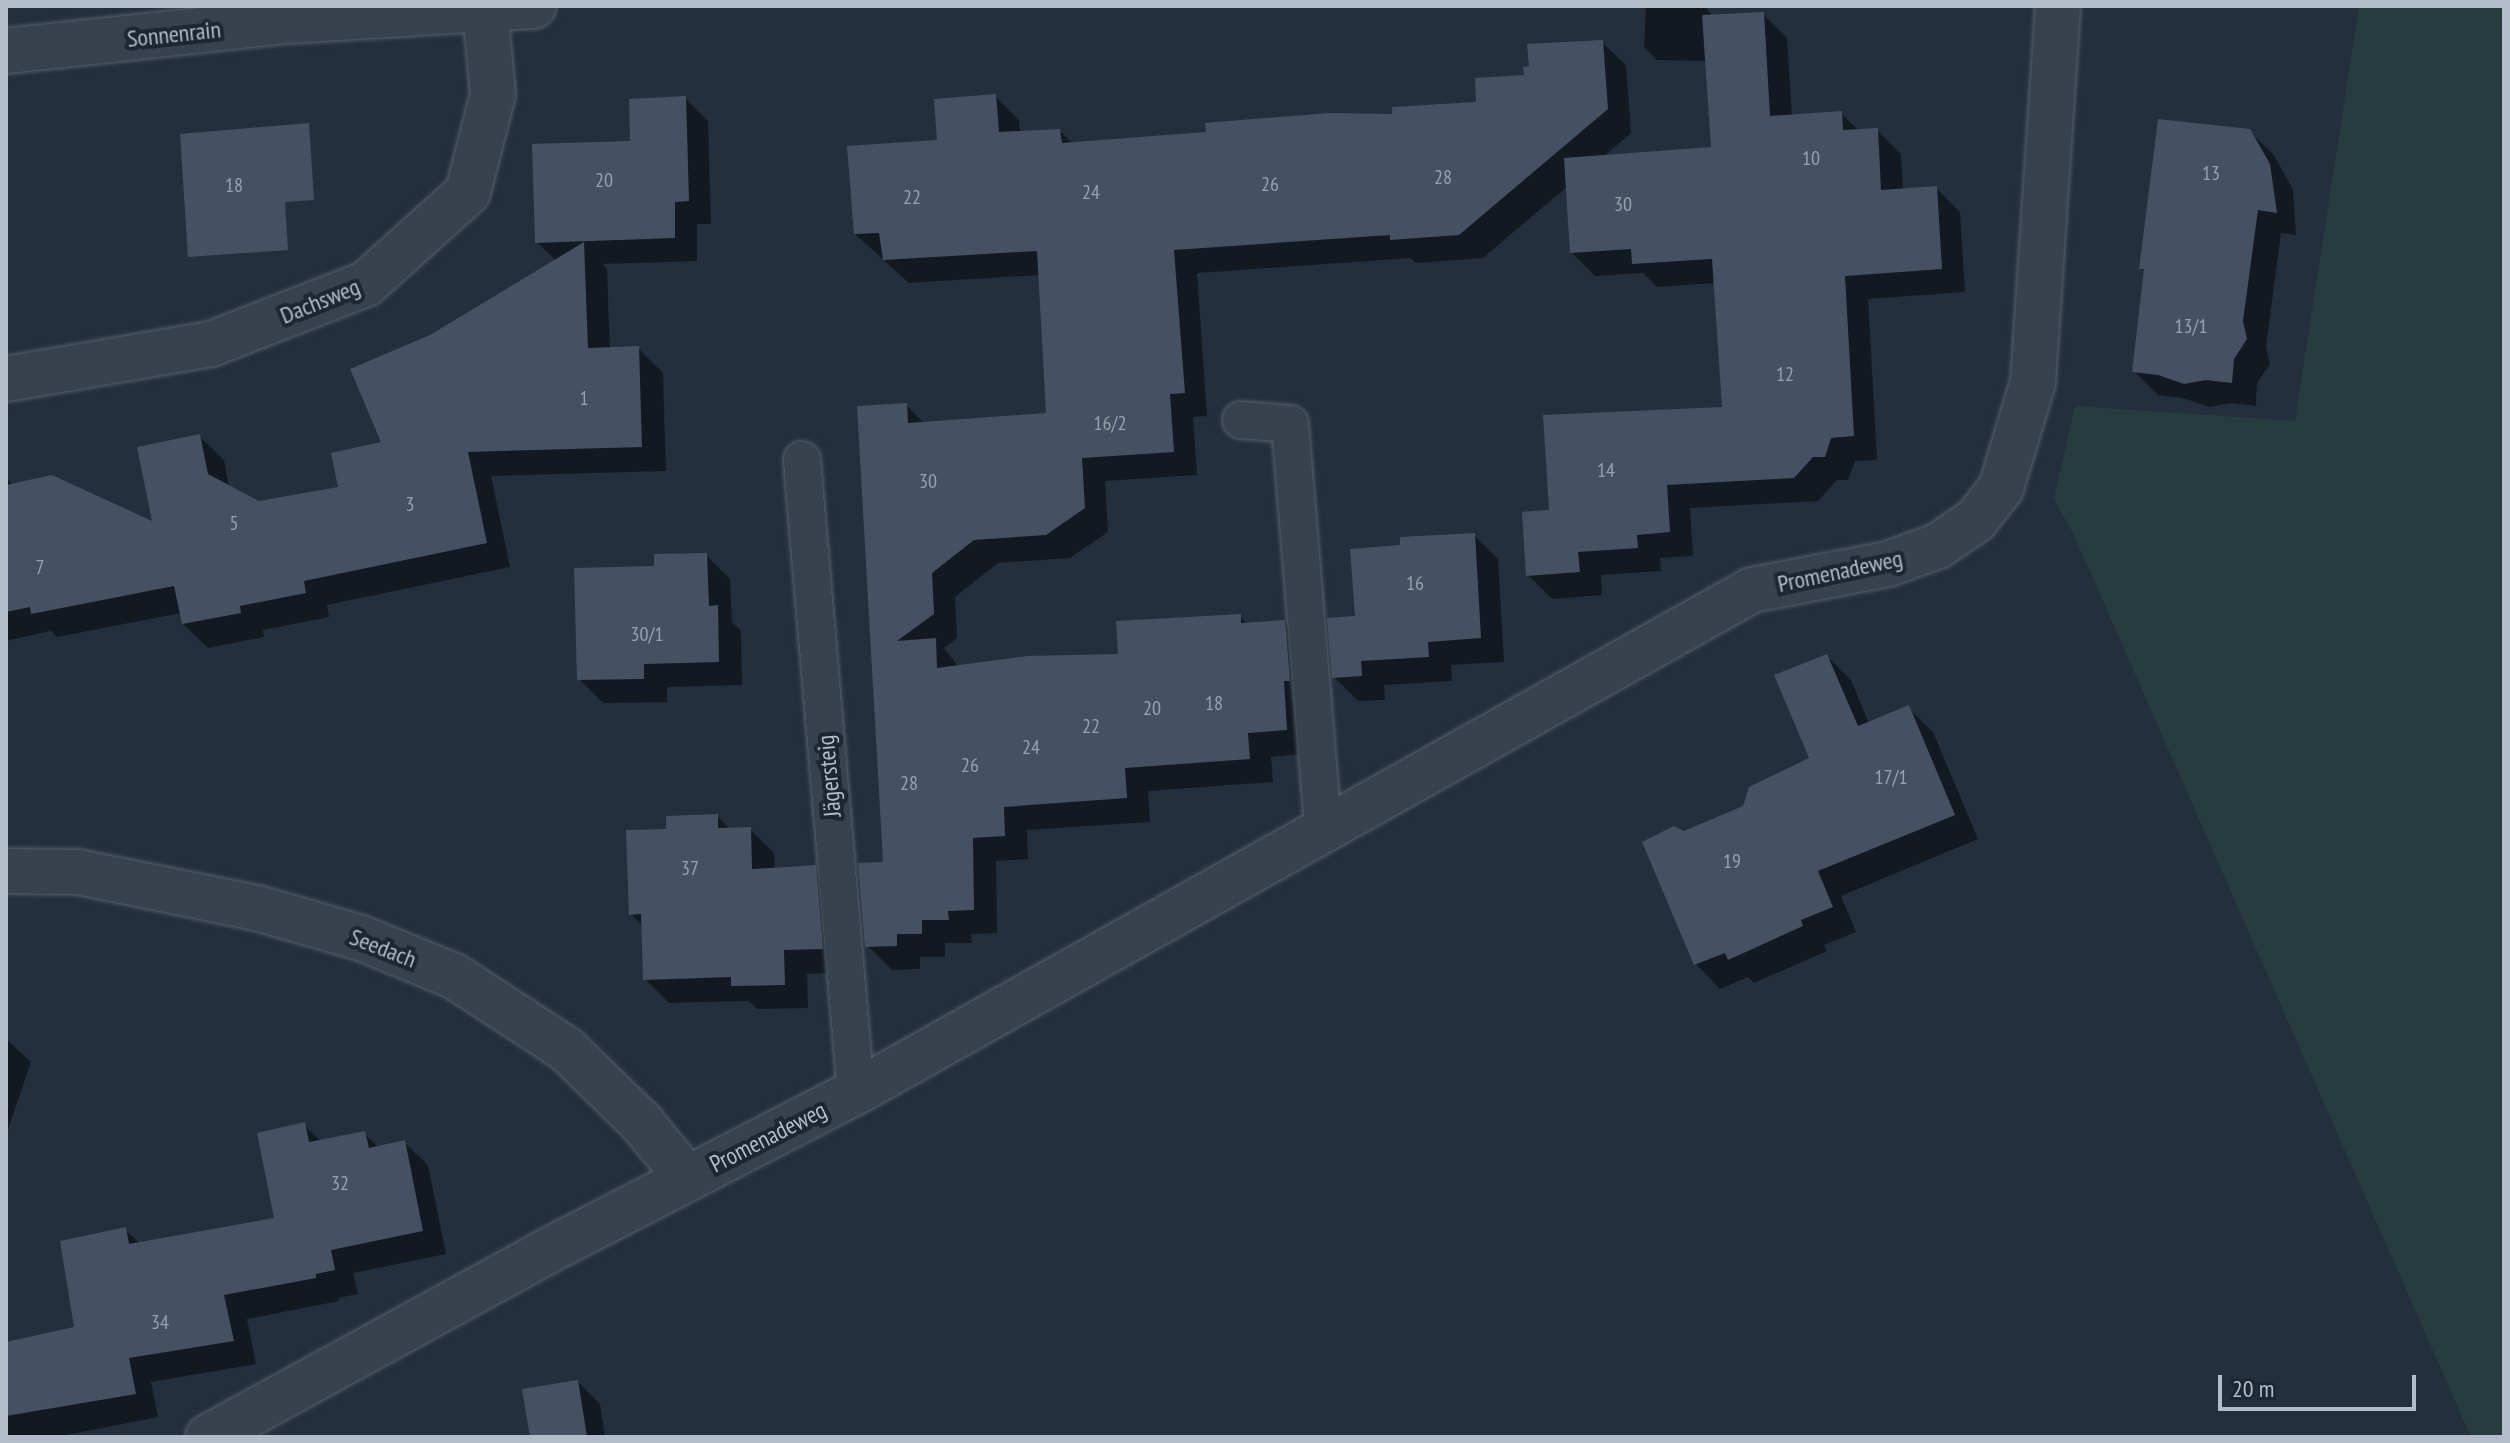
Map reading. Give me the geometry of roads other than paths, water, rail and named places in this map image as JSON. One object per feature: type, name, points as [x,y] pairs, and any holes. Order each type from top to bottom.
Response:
[{"type":"street","name":"Sonnenrain","points":[[6,51],[289,21],[534,6]]},
{"type":"street","name":"Promenadeweg","points":[[208,1437],[687,1178],[856,1092],[1323,827],[1752,590],[1888,564],[1938,546],[1976,520],[2001,488],[2033,382],[2058,6]]},
{"type":"street","name":"Dachsweg","points":[[6,379],[211,344],[366,284],[468,192],[493,94],[485,9]]},
{"type":"street","name":"Seedach","points":[[6,871],[78,872],[257,908],[361,938],[454,976],[566,1049],[641,1122],[687,1178]]},
{"type":"lane","points":[[1241,420],[1290,424],[1323,827]]},
{"type":"lane","name":"Jägersteig","points":[[802,460],[856,1092]]}]
